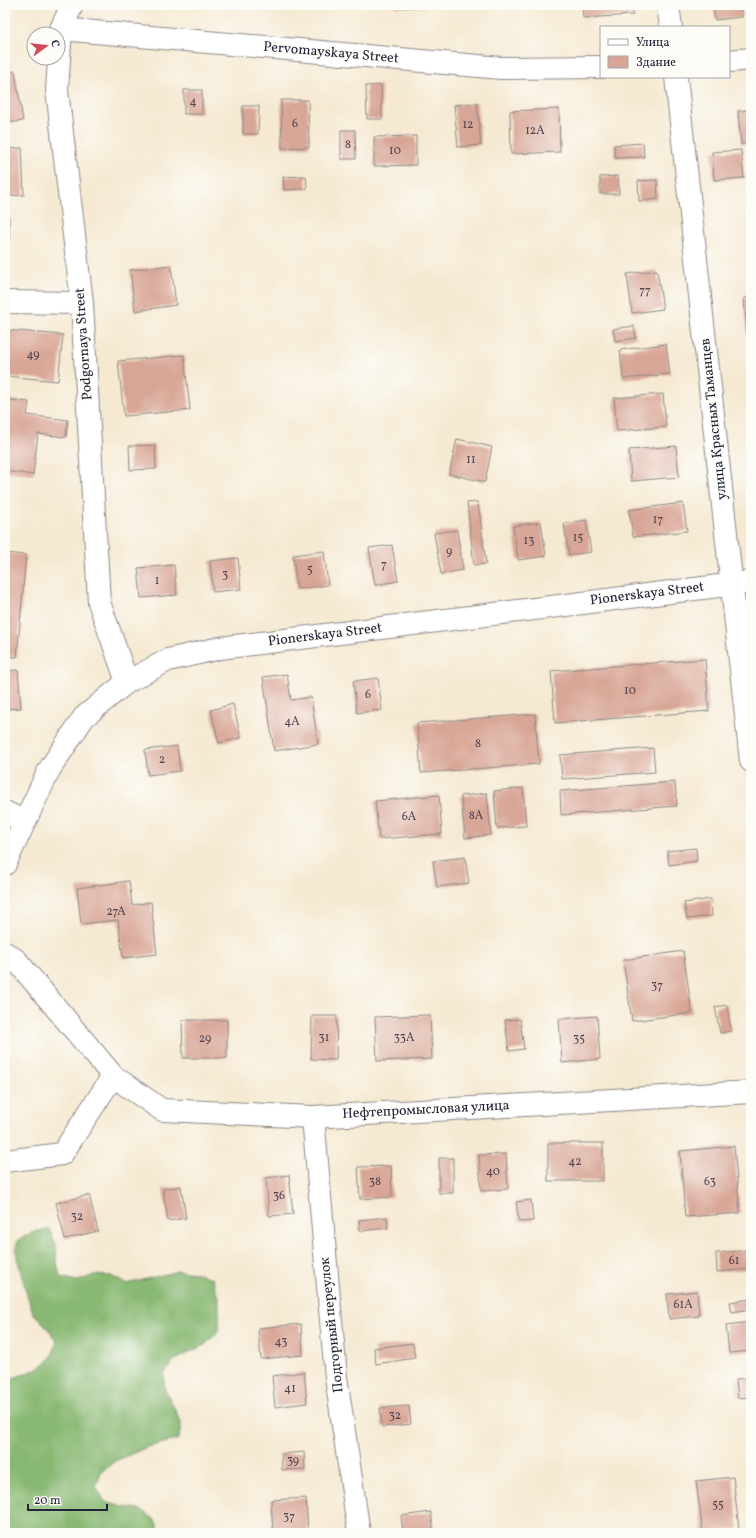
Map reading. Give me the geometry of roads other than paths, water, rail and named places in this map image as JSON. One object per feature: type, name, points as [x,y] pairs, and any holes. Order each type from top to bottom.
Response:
[{"type":"street","name":"Podgornaya Street","points":[[62,26],[72,5]]},
{"type":"street","points":[[668,5],[671,26]]},
{"type":"street","name":"Pervomayskaya Street","points":[[66,29],[501,68],[600,66]]},
{"type":"street","points":[[730,61],[751,60]]},
{"type":"street","name":"Podgornaya Street","points":[[59,66],[57,90],[82,303],[99,602],[127,682]]},
{"type":"street","name":"улица Красных Таманцев","points":[[676,78],[741,583],[751,761]]},
{"type":"street","points":[[5,302],[82,303]]},
{"type":"street","name":"Pionerskaya Street","points":[[5,864],[50,770],[84,717],[127,682],[168,660],[220,648],[741,583]]},
{"type":"street","points":[[5,812],[25,822]]},
{"type":"street","name":"Нефтепромысловая улица","points":[[5,953],[16,960],[113,1076],[162,1110],[313,1116],[751,1092]]},
{"type":"street","points":[[5,1161],[62,1154],[113,1076]]},
{"type":"street","name":"Подгорный переулок","points":[[313,1116],[336,1377],[359,1533]]}]
